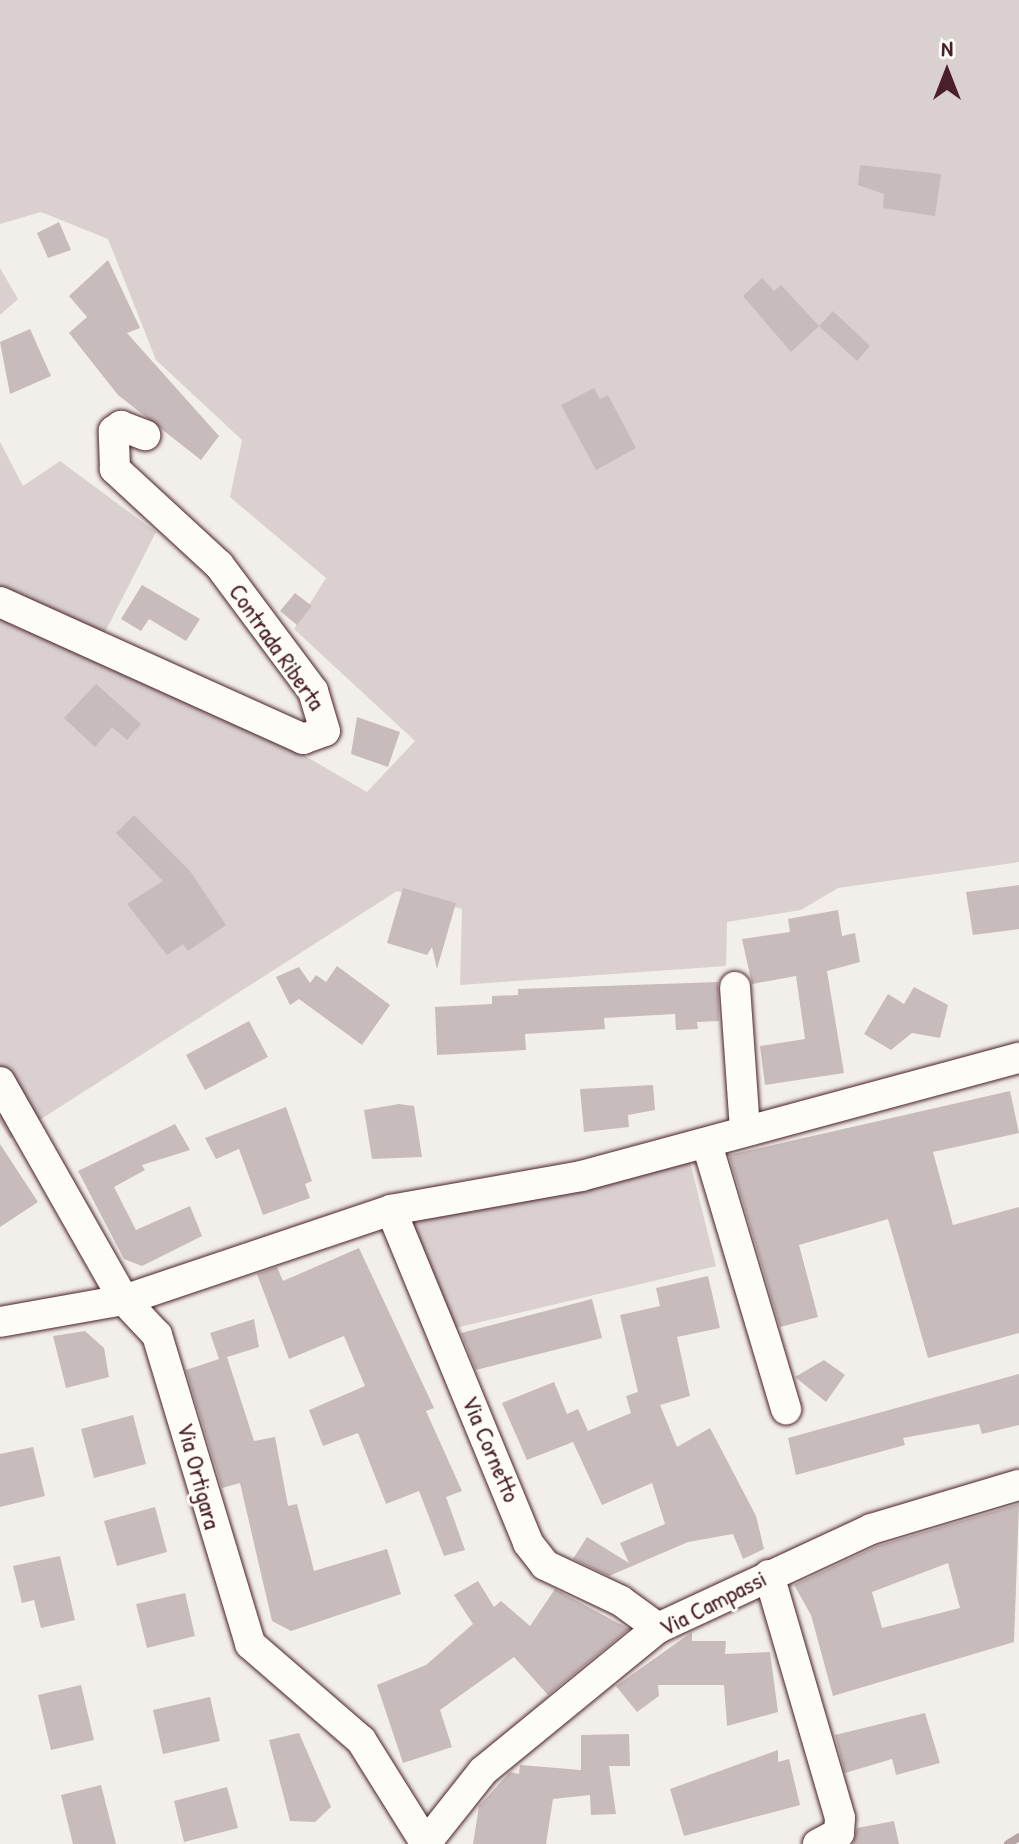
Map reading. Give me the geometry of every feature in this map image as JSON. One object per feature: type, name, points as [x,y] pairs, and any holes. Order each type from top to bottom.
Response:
[{"type":"street","name":"Contrada Riberta","points":[[0,602],[303,739],[325,731],[313,691],[219,565],[115,469],[124,426]]},
{"type":"street","points":[[735,987],[745,1131]]},
{"type":"street","points":[[0,1322],[124,1300],[391,1210],[581,1176],[1019,1058]]},
{"type":"street","name":"Via Ortigara","points":[[0,1082],[124,1300],[165,1353],[250,1644],[361,1740],[426,1844]]},
{"type":"street","points":[[707,1144],[786,1409]]},
{"type":"street","name":"Via Cornetto","points":[[391,1210],[528,1543],[545,1565],[621,1601],[658,1628]]},
{"type":"street","name":"Via Campassi","points":[[426,1844],[483,1771],[658,1628],[871,1529],[1019,1485]]},
{"type":"street","points":[[769,1575],[840,1818],[839,1833],[818,1844]]},
{"type":"shaded area","points":[[0,0],[1019,0],[1019,862],[838,888],[801,910],[727,922],[726,966],[460,985],[462,909],[397,891],[10,1139],[0,1123],[0,442],[23,486],[60,461],[156,532],[102,638],[367,792],[415,741],[294,629],[326,578],[230,497],[242,440],[156,360],[108,239],[41,212],[0,224]]},
{"type":"shaded area","points":[[0,268],[18,299],[0,315]]},
{"type":"shaded area","points":[[685,1142],[716,1266],[438,1332],[384,1215]]},
{"type":"building","points":[[860,165],[941,174],[935,216],[883,208],[884,194],[858,185]]},
{"type":"building","points":[[59,222],[71,250],[48,258],[37,233]]},
{"type":"building","points":[[108,260],[140,328],[127,333],[219,436],[201,460],[118,395],[69,333],[87,317],[69,296]]},
{"type":"building","points":[[762,278],[774,291],[781,285],[819,326],[791,352],[743,296]]},
{"type":"building","points":[[833,311],[870,346],[857,361],[819,326]]},
{"type":"building","points":[[30,329],[51,376],[10,394],[0,342]]},
{"type":"building","points":[[594,388],[600,399],[608,395],[636,448],[596,470],[561,405]]},
{"type":"building","points":[[142,585],[200,619],[186,641],[149,619],[141,631],[121,619]]},
{"type":"building","points":[[295,593],[312,606],[297,625],[280,611]]},
{"type":"building","points":[[96,684],[141,724],[127,740],[112,727],[95,747],[64,718]]},
{"type":"building","points":[[357,717],[400,732],[388,767],[351,754]]},
{"type":"building","points":[[134,815],[190,871],[226,925],[188,951],[183,944],[167,955],[127,904],[163,881],[116,833]]},
{"type":"building","points":[[1019,885],[1019,929],[973,935],[966,892]]},
{"type":"building","points":[[403,888],[456,903],[437,969],[432,947],[427,955],[387,943]]},
{"type":"building","points":[[838,910],[842,936],[855,933],[860,962],[827,971],[844,1073],[765,1085],[760,1046],[805,1039],[796,976],[752,984],[742,939],[790,932],[788,919]]},
{"type":"building","points":[[337,966],[390,1005],[362,1045],[299,999],[290,1005],[276,977],[299,967],[310,983],[316,975],[326,982]]},
{"type":"building","points":[[718,982],[719,1021],[697,1022],[698,1029],[676,1030],[675,1014],[604,1018],[605,1029],[525,1034],[526,1050],[437,1055],[435,1007],[492,1004],[492,996],[518,995],[518,989]]},
{"type":"building","points":[[914,987],[948,1005],[940,1038],[912,1033],[891,1050],[864,1034],[888,994],[904,1004]]},
{"type":"building","points":[[249,1021],[268,1057],[205,1090],[186,1055]]},
{"type":"building","points":[[653,1085],[655,1110],[628,1115],[629,1127],[584,1132],[580,1089]]},
{"type":"building","points":[[1010,1091],[1019,1133],[933,1152],[953,1225],[1019,1207],[1019,1333],[928,1358],[888,1219],[799,1245],[818,1317],[780,1327],[729,1155]]},
{"type":"building","points":[[399,1104],[414,1106],[422,1157],[372,1159],[364,1110]]},
{"type":"building","points":[[286,1107],[312,1181],[305,1184],[310,1198],[263,1215],[239,1149],[216,1159],[205,1138]]},
{"type":"building","points":[[175,1124],[190,1150],[142,1165],[145,1170],[114,1187],[136,1230],[190,1206],[202,1236],[142,1266],[124,1259],[78,1171]]},
{"type":"building","points":[[0,1144],[38,1202],[0,1227]]},
{"type":"building","points":[[359,1248],[434,1408],[426,1411],[462,1491],[446,1497],[465,1550],[444,1556],[419,1491],[386,1504],[358,1433],[323,1446],[309,1410],[365,1386],[344,1336],[289,1359],[257,1274],[277,1267],[283,1281]]},
{"type":"building","points":[[708,1276],[720,1328],[677,1337],[690,1396],[660,1405],[677,1447],[710,1428],[756,1516],[764,1549],[743,1559],[733,1534],[688,1542],[609,1576],[573,1559],[587,1537],[629,1563],[620,1543],[665,1524],[652,1483],[602,1505],[573,1442],[527,1460],[502,1403],[554,1382],[567,1414],[578,1409],[588,1431],[631,1413],[626,1396],[638,1392],[620,1315],[660,1306],[656,1288]]},
{"type":"building","points":[[592,1299],[602,1338],[476,1370],[461,1333]]},
{"type":"building","points":[[254,1319],[259,1347],[227,1357],[254,1441],[275,1437],[288,1506],[297,1504],[314,1571],[387,1549],[401,1594],[291,1631],[272,1621],[240,1483],[222,1488],[186,1370],[219,1359],[210,1333]]},
{"type":"building","points":[[85,1331],[104,1348],[109,1377],[66,1388],[53,1336]]},
{"type":"building","points":[[824,1360],[845,1375],[826,1402],[795,1377]]},
{"type":"building","points":[[1019,1374],[1019,1425],[982,1434],[979,1424],[903,1438],[905,1445],[796,1475],[788,1438]]},
{"type":"building","points":[[133,1415],[146,1464],[94,1478],[81,1429]]},
{"type":"building","points":[[33,1447],[45,1496],[0,1507],[0,1454]]},
{"type":"building","points":[[1019,1504],[1014,1642],[833,1696],[811,1615],[794,1585],[877,1546]],"holes":[[[948,1563],[960,1608],[882,1628],[872,1592]]]},
{"type":"building","points":[[155,1507],[167,1552],[117,1566],[104,1521]]},
{"type":"building","points":[[60,1556],[75,1620],[41,1628],[34,1600],[22,1603],[13,1566]]},
{"type":"building","points":[[478,1581],[494,1607],[501,1601],[530,1626],[555,1589],[629,1629],[548,1695],[514,1657],[440,1710],[452,1747],[403,1763],[377,1685],[426,1665],[473,1624],[454,1595]]},
{"type":"building","points":[[185,1593],[195,1636],[147,1648],[136,1604]]},
{"type":"building","points":[[692,1632],[692,1641],[726,1641],[725,1654],[770,1652],[778,1712],[727,1726],[724,1685],[658,1685],[659,1696],[637,1712],[616,1686]]},
{"type":"building","points":[[81,1685],[94,1740],[51,1750],[38,1695]]},
{"type":"building","points":[[210,1697],[220,1741],[163,1754],[153,1710]]},
{"type":"building","points":[[925,1713],[940,1763],[896,1775],[892,1759],[845,1773],[835,1735]]},
{"type":"building","points":[[299,1733],[331,1807],[315,1822],[290,1821],[269,1740]]},
{"type":"building","points":[[629,1734],[630,1766],[609,1766],[616,1814],[591,1815],[590,1795],[553,1799],[546,1844],[473,1844],[479,1806],[510,1772],[519,1774],[520,1765],[581,1770],[581,1735]]},
{"type":"building","points":[[778,1750],[778,1762],[789,1759],[800,1805],[684,1836],[670,1789]]},
{"type":"building","points":[[101,1785],[116,1844],[73,1844],[61,1795]]},
{"type":"building","points":[[227,1787],[238,1828],[184,1842],[174,1801]]},
{"type":"building","points":[[894,1821],[899,1844],[853,1844],[857,1828]]},
{"type":"waterway","points":[[1008,1844],[1019,1837]]}]
